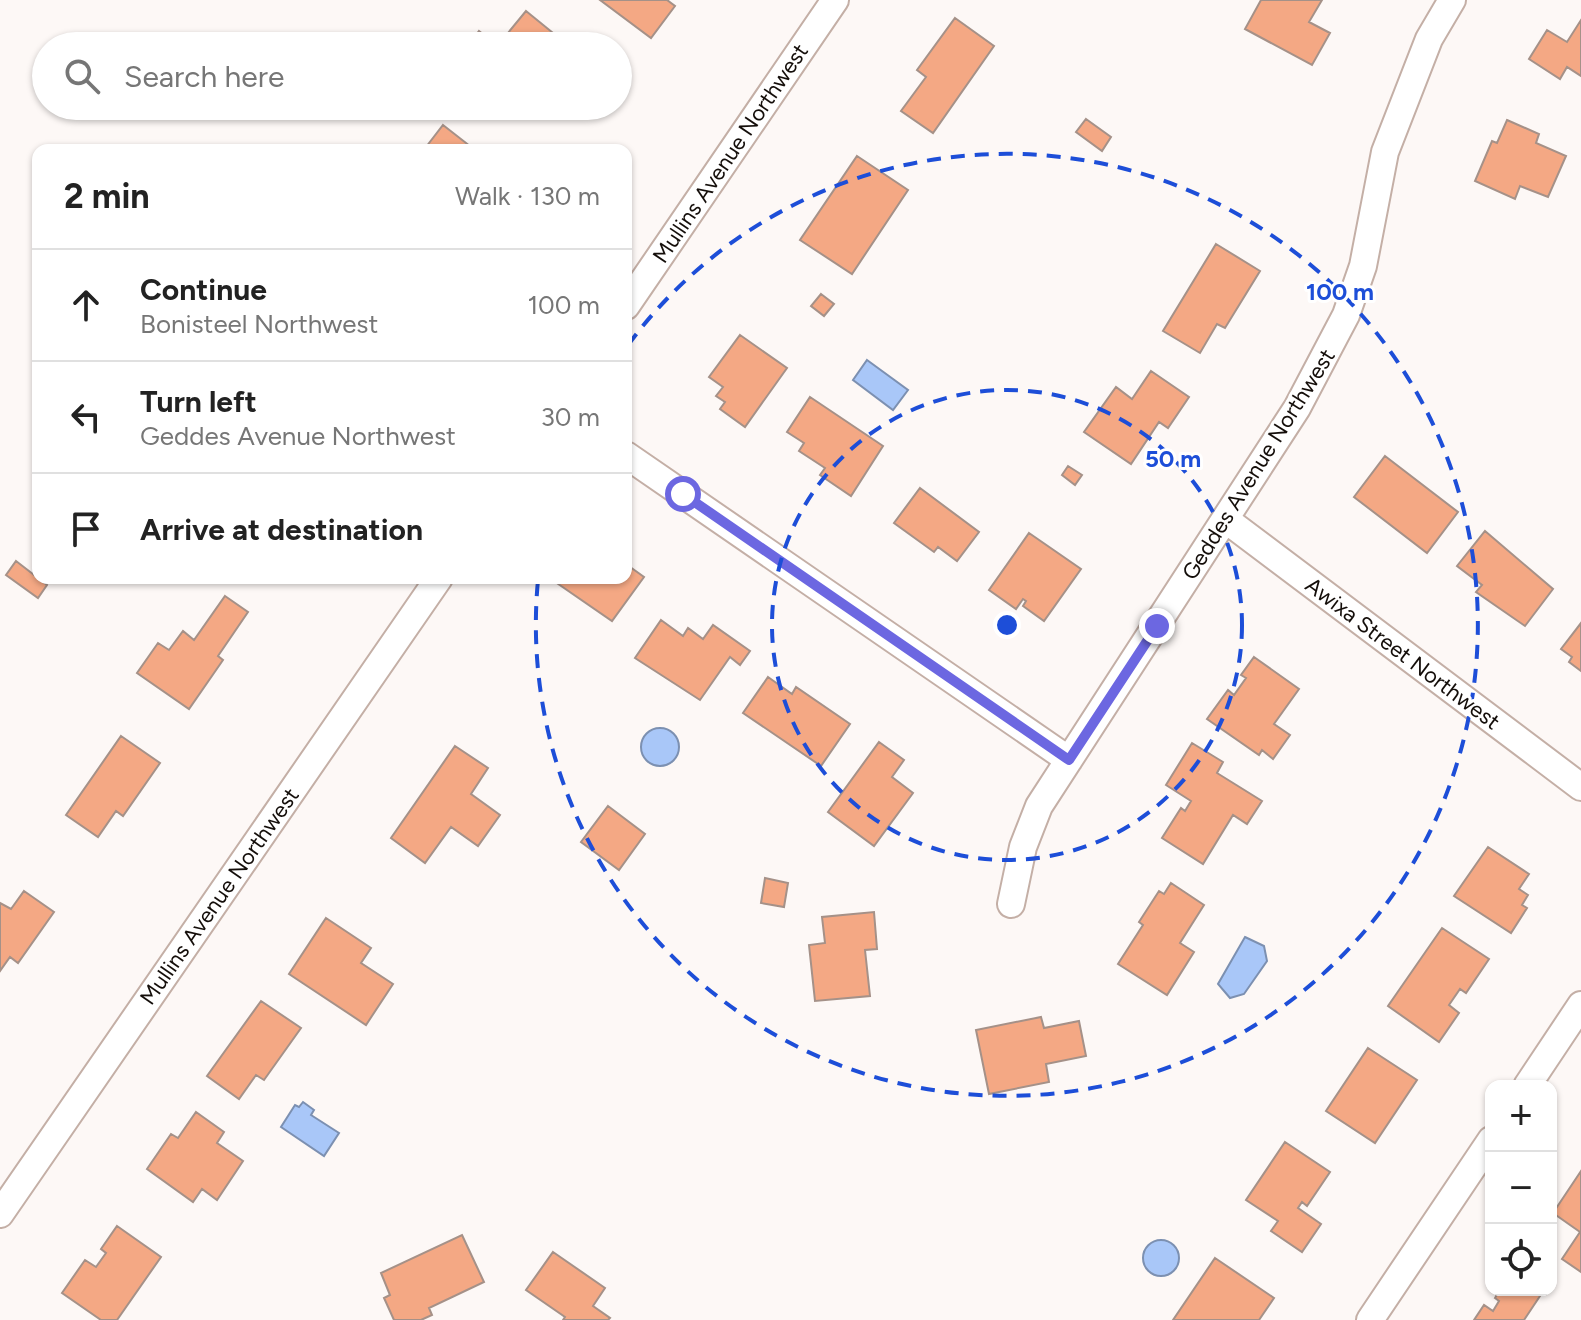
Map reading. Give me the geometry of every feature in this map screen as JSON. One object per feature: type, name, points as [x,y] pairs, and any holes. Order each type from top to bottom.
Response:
[{"type":"street","name":"Mullins Avenue Northwest","points":[[632,297],[835,0]]},
{"type":"street","name":"Geddes Avenue Northwest","points":[[1011,904],[1023,847],[1034,817],[1333,345],[1363,266],[1385,152],[1429,39],[1452,0]]},
{"type":"street","points":[[632,459],[1069,760]]},
{"type":"street","name":"Awixa Street Northwest","points":[[1225,519],[1581,787]]},
{"type":"street","name":"Mullins Avenue Northwest","points":[[0,1214],[435,584]]},
{"type":"street","points":[[1531,1080],[1581,1005]]},
{"type":"street","points":[[1370,1320],[1485,1149]]},
{"type":"water","points":[[867,360],[908,390],[893,410],[853,380]]},
{"type":"water","points":[[660,728],[674,733],[679,747],[674,761],[660,766],[646,761],[641,747],[646,733]]},
{"type":"water","points":[[1245,937],[1264,946],[1267,961],[1244,994],[1230,998],[1218,984]]},
{"type":"water","points":[[303,1102],[314,1110],[311,1115],[339,1133],[324,1156],[281,1127],[295,1105],[299,1107]]},
{"type":"water","points":[[1161,1240],[1174,1245],[1179,1258],[1174,1271],[1161,1276],[1148,1271],[1143,1258],[1148,1245]]},
{"type":"building","points":[[600,0],[667,0],[675,6],[651,38]]},
{"type":"building","points":[[1261,0],[1322,0],[1309,22],[1330,33],[1312,65],[1245,29]]},
{"type":"building","points":[[526,11],[552,32],[509,32]]},
{"type":"building","points":[[955,18],[994,46],[933,133],[901,111],[926,77],[917,70]]},
{"type":"building","points":[[1581,20],[1581,76],[1567,67],[1560,79],[1529,59],[1547,30],[1567,42]]},
{"type":"building","points":[[1086,119],[1111,137],[1102,151],[1076,132]]},
{"type":"building","points":[[1507,120],[1539,134],[1536,143],[1566,156],[1548,197],[1520,186],[1515,199],[1475,181],[1492,141],[1497,143]]},
{"type":"building","points":[[443,125],[467,144],[428,144]]},
{"type":"building","points":[[857,156],[908,190],[852,274],[800,240]]},
{"type":"building","points":[[1216,244],[1260,271],[1225,328],[1217,324],[1200,353],[1163,331]]},
{"type":"building","points":[[821,294],[834,304],[824,316],[811,306]]},
{"type":"building","points":[[740,335],[787,368],[745,427],[720,409],[725,402],[716,396],[723,387],[709,377]]},
{"type":"building","points":[[1151,371],[1189,397],[1168,428],[1159,422],[1131,464],[1084,432],[1116,387],[1132,399]]},
{"type":"building","points":[[810,397],[883,446],[851,496],[820,475],[825,468],[799,451],[804,443],[787,432]]},
{"type":"building","points":[[1385,456],[1458,512],[1427,553],[1354,497]]},
{"type":"building","points":[[1068,466],[1082,475],[1075,485],[1062,475]]},
{"type":"building","points":[[920,488],[979,532],[957,561],[938,547],[934,552],[894,523]]},
{"type":"building","points":[[1485,531],[1553,589],[1525,626],[1476,592],[1482,585],[1457,566]]},
{"type":"building","points":[[1029,533],[1081,569],[1044,621],[1023,606],[1026,601],[1023,599],[1016,609],[989,590]]},
{"type":"building","points":[[16,561],[32,573],[32,584],[47,585],[38,598],[6,575]]},
{"type":"building","points":[[632,568],[644,577],[612,621],[558,584],[632,584]]},
{"type":"building","points":[[225,596],[248,612],[218,656],[223,660],[189,709],[137,673],[158,643],[169,650],[183,631],[194,640]]},
{"type":"building","points":[[661,620],[683,636],[688,628],[703,639],[713,625],[750,651],[740,665],[730,657],[700,700],[635,658]]},
{"type":"building","points":[[1581,623],[1581,671],[1569,662],[1572,657],[1561,649]]},
{"type":"building","points":[[1254,657],[1299,689],[1274,724],[1290,735],[1273,759],[1262,750],[1259,755],[1207,719],[1228,690],[1234,695],[1246,678],[1241,675]]},
{"type":"building","points":[[768,677],[792,694],[796,687],[850,724],[821,766],[743,713]]},
{"type":"building","points":[[121,736],[160,763],[123,816],[116,811],[98,837],[66,815]]},
{"type":"building","points":[[879,742],[904,760],[892,777],[913,793],[874,846],[828,812]]},
{"type":"building","points":[[1192,743],[1223,762],[1217,773],[1262,801],[1247,824],[1233,815],[1203,864],[1162,838],[1181,808],[1185,811],[1191,801],[1166,785]]},
{"type":"building","points":[[455,746],[488,768],[471,794],[500,815],[478,846],[451,827],[425,863],[391,838]]},
{"type":"building","points":[[608,806],[645,834],[619,870],[581,842]]},
{"type":"building","points":[[1488,847],[1529,874],[1519,889],[1528,895],[1522,905],[1527,908],[1511,933],[1454,896]]},
{"type":"building","points":[[765,878],[788,883],[784,907],[761,903]]},
{"type":"building","points":[[1171,883],[1204,905],[1180,943],[1194,952],[1167,995],[1118,964],[1143,925],[1139,922],[1159,891],[1164,894]]},
{"type":"building","points":[[24,891],[54,912],[18,963],[10,957],[0,971],[0,903],[11,909]]},
{"type":"building","points":[[874,912],[877,949],[865,950],[870,996],[815,1001],[809,945],[825,943],[822,917]]},
{"type":"building","points":[[326,918],[371,948],[361,963],[393,984],[366,1025],[289,974]]},
{"type":"building","points":[[1442,928],[1489,959],[1466,993],[1460,989],[1449,1005],[1459,1013],[1439,1042],[1388,1006]]},
{"type":"building","points":[[261,1001],[301,1028],[264,1080],[256,1075],[239,1099],[207,1076]]},
{"type":"building","points":[[1041,1017],[1044,1028],[1079,1021],[1086,1056],[1046,1064],[1049,1082],[989,1094],[976,1030]]},
{"type":"building","points":[[1368,1048],[1417,1080],[1375,1143],[1326,1111]]},
{"type":"building","points":[[196,1112],[224,1132],[217,1143],[243,1161],[217,1200],[202,1189],[193,1202],[147,1169],[171,1134],[178,1138]]},
{"type":"building","points":[[1285,1142],[1330,1172],[1307,1206],[1302,1202],[1298,1208],[1321,1224],[1302,1252],[1271,1231],[1278,1221],[1246,1200]]},
{"type":"building","points":[[1581,1171],[1581,1272],[1562,1259],[1580,1232],[1557,1216],[1557,1207]]},
{"type":"building","points":[[117,1226],[161,1257],[117,1320],[101,1320],[62,1293],[85,1260],[96,1267],[106,1253],[101,1249]]},
{"type":"building","points":[[462,1235],[484,1282],[429,1308],[432,1315],[421,1320],[394,1320],[384,1298],[390,1295],[381,1273]]},
{"type":"building","points":[[553,1252],[605,1288],[593,1306],[610,1318],[608,1320],[563,1320],[565,1317],[526,1290]]},
{"type":"building","points":[[1215,1258],[1274,1298],[1259,1320],[1173,1320]]},
{"type":"building","points":[[1540,1296],[1524,1320],[1474,1320],[1484,1305],[1493,1311],[1499,1301],[1495,1298]]},
{"type":"route","points":[[683,494],[1069,760],[1157,626]]}]
